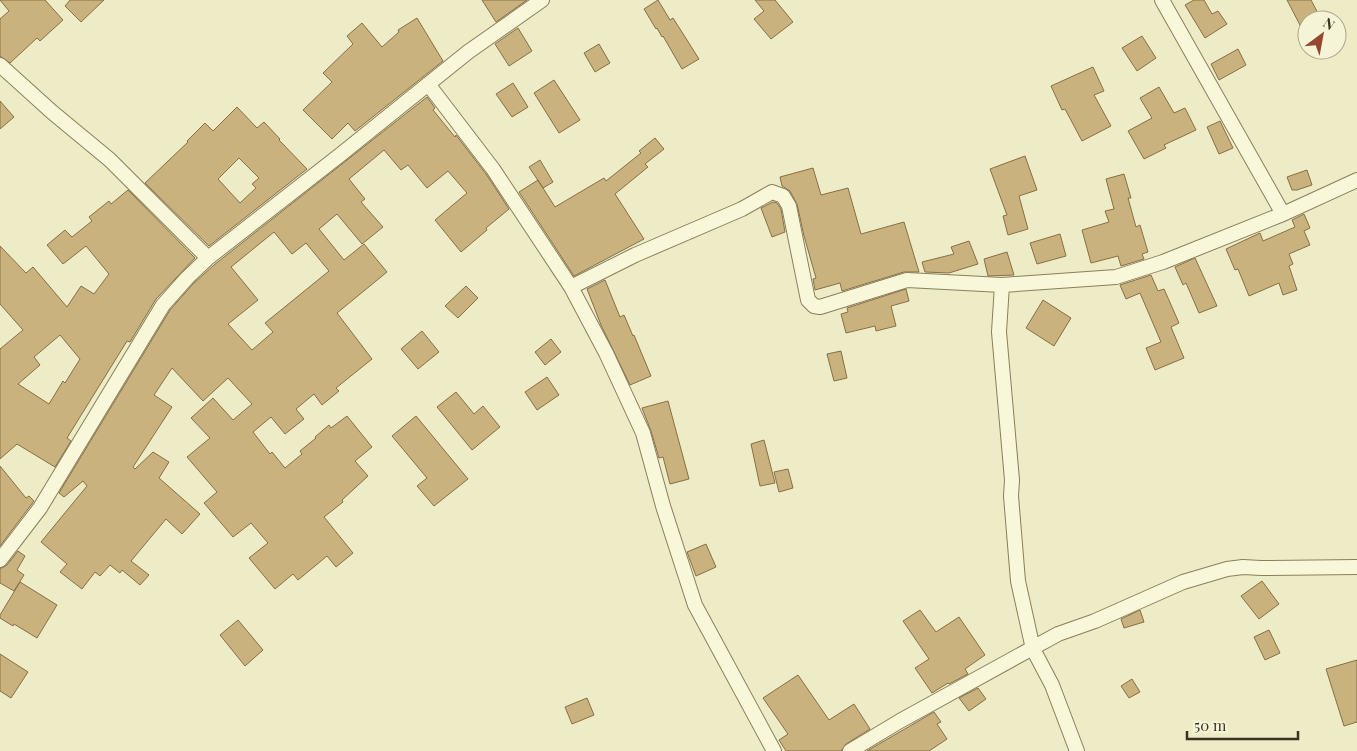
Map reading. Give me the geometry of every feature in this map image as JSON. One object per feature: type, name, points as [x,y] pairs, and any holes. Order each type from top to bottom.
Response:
[{"type":"street","points":[[0,560],[40,508],[163,306],[187,278],[208,258],[340,156],[468,52],[542,0]]},
{"type":"street","points":[[1162,0],[1283,214]]},
{"type":"street","points":[[0,65],[52,112],[110,160],[208,258]]},
{"type":"street","points":[[428,84],[493,169],[571,288],[606,353],[643,433],[663,506],[695,605],[774,751]]},
{"type":"street","points":[[571,288],[635,255],[742,209],[772,192],[783,196],[789,206],[808,300],[814,306],[820,308],[907,280],[1002,285],[1116,277],[1163,262],[1283,214],[1357,180]]},
{"type":"street","points":[[1002,285],[999,332],[1012,480],[1011,496],[1018,582],[1033,649],[1052,685],[1077,751]]},
{"type":"street","points":[[850,751],[900,721],[1058,634],[1095,621],[1184,582],[1227,569],[1243,567],[1357,567]]},
{"type":"building","points":[[0,0],[45,0],[63,20],[40,41],[37,38],[10,63],[0,56],[0,19],[9,11]]},
{"type":"building","points":[[70,0],[104,0],[81,22],[65,6]]},
{"type":"building","points":[[482,0],[527,0],[496,22]]},
{"type":"building","points":[[658,0],[670,20],[673,18],[699,59],[682,69],[663,36],[656,29],[644,9]]},
{"type":"building","points":[[755,0],[775,0],[793,22],[771,39],[754,19],[764,11]]},
{"type":"building","points":[[1194,0],[1204,0],[1212,14],[1218,11],[1227,24],[1205,38],[1185,5]]},
{"type":"building","points":[[1287,0],[1311,0],[1316,10],[1297,10],[1297,19]]},
{"type":"building","points":[[417,18],[443,61],[355,131],[348,123],[332,139],[303,110],[332,82],[323,73],[353,44],[347,36],[362,23],[382,47],[399,32],[398,30]]},
{"type":"building","points":[[518,28],[532,51],[509,66],[495,44]]},
{"type":"building","points":[[1142,36],[1156,58],[1137,71],[1122,48]]},
{"type":"building","points":[[599,44],[610,63],[595,72],[584,53]]},
{"type":"building","points":[[1238,49],[1246,65],[1219,80],[1211,64]]},
{"type":"building","points":[[1093,67],[1104,91],[1094,95],[1111,126],[1082,141],[1065,109],[1062,110],[1051,86]]},
{"type":"building","points":[[554,80],[580,120],[559,133],[534,93]]},
{"type":"building","points":[[513,83],[528,107],[512,117],[496,94]]},
{"type":"building","points":[[1159,87],[1174,113],[1185,108],[1196,130],[1164,145],[1166,148],[1144,159],[1128,131],[1152,118],[1140,98]]},
{"type":"building","points":[[427,97],[435,108],[433,110],[455,137],[456,135],[486,174],[509,209],[461,252],[435,220],[467,193],[448,171],[427,188],[408,165],[401,170],[384,150],[349,179],[365,199],[361,202],[383,227],[362,244],[337,214],[319,229],[344,260],[364,244],[387,272],[337,313],[372,359],[336,388],[339,391],[322,405],[314,394],[296,409],[304,419],[285,434],[271,417],[253,432],[270,454],[272,452],[285,468],[302,454],[300,451],[329,425],[331,428],[347,416],[372,447],[355,461],[368,476],[342,500],[343,502],[324,517],[353,553],[336,567],[327,556],[298,580],[293,574],[275,589],[249,558],[268,543],[251,523],[233,537],[204,503],[217,492],[187,457],[210,438],[191,418],[213,398],[233,420],[252,404],[228,378],[203,401],[172,368],[154,395],[172,407],[133,467],[135,469],[153,452],[169,462],[159,478],[200,514],[182,534],[166,519],[131,561],[149,575],[140,585],[122,570],[120,573],[110,565],[100,576],[95,572],[82,589],[60,572],[67,564],[41,542],[87,486],[83,481],[64,497],[59,493],[170,310],[193,284],[214,265]],"holes":[[[274,232],[292,254],[306,243],[329,271],[265,323],[273,332],[252,350],[228,324],[258,300],[231,267]]]},
{"type":"building","points":[[0,101],[14,117],[0,129]]},
{"type":"building","points":[[237,107],[257,128],[264,122],[307,169],[209,246],[145,183],[205,123],[213,131]],"holes":[[[239,158],[259,178],[252,184],[256,188],[240,203],[218,179]]]},
{"type":"building","points":[[1220,121],[1233,148],[1219,154],[1207,127]]},
{"type":"building","points":[[655,138],[664,149],[645,164],[648,167],[615,194],[644,239],[574,276],[519,192],[538,180],[555,207],[604,178],[606,181],[641,153],[639,151]]},
{"type":"building","points":[[1025,156],[1037,190],[1019,196],[1028,229],[1008,235],[1003,216],[1007,215],[990,169]]},
{"type":"building","points":[[540,160],[553,182],[543,188],[529,167]]},
{"type":"building","points":[[813,168],[821,195],[848,188],[861,234],[904,222],[919,272],[904,272],[842,291],[840,283],[815,290],[813,279],[816,278],[797,204],[790,191],[782,186],[780,177]]},
{"type":"building","points":[[1307,170],[1312,185],[1292,190],[1287,177]]},
{"type":"building","points":[[1124,174],[1131,198],[1128,198],[1136,227],[1140,225],[1148,252],[1142,254],[1144,259],[1121,266],[1118,256],[1091,263],[1082,230],[1109,222],[1105,211],[1114,209],[1106,179]]},
{"type":"building","points":[[128,190],[195,258],[156,299],[130,342],[127,341],[67,438],[71,441],[55,467],[17,444],[0,459],[0,349],[23,330],[0,304],[0,246],[26,273],[33,267],[67,307],[81,286],[94,294],[109,274],[86,246],[63,264],[47,245],[65,230],[72,237],[92,221],[89,217],[109,201],[111,204]],"holes":[[[60,335],[80,359],[65,383],[63,381],[49,404],[18,384],[40,365],[34,357]]]},
{"type":"building","points":[[773,202],[777,203],[781,209],[785,232],[772,237],[761,208]]},
{"type":"building","points":[[1304,214],[1310,228],[1304,231],[1310,245],[1289,254],[1293,264],[1289,266],[1297,290],[1283,295],[1279,283],[1249,296],[1238,269],[1235,270],[1226,249],[1260,233],[1263,241],[1295,227],[1292,220]]},
{"type":"building","points":[[1060,234],[1066,256],[1037,264],[1030,243]]},
{"type":"building","points":[[969,241],[978,264],[949,273],[925,272],[922,262],[954,254],[951,247]]},
{"type":"building","points":[[1007,252],[1014,275],[988,276],[984,259]]},
{"type":"building","points":[[1195,258],[1217,306],[1199,313],[1186,283],[1183,285],[1175,267]]},
{"type":"building","points":[[1151,275],[1158,291],[1164,289],[1179,323],[1171,327],[1184,358],[1155,370],[1146,348],[1161,342],[1140,293],[1126,299],[1120,285]]},
{"type":"building","points":[[605,280],[620,317],[624,315],[651,376],[630,385],[601,325],[587,289]]},
{"type":"building","points":[[466,286],[478,298],[458,318],[445,306]]},
{"type":"building","points":[[906,289],[909,301],[891,306],[896,326],[876,331],[875,326],[846,333],[841,314],[848,312],[847,308]]},
{"type":"building","points":[[1043,300],[1071,318],[1054,346],[1026,328]]},
{"type":"building","points":[[422,331],[439,352],[418,369],[401,349]]},
{"type":"building","points":[[551,339],[561,352],[545,365],[535,352]]},
{"type":"building","points":[[841,351],[847,378],[834,381],[827,354]]},
{"type":"building","points":[[547,377],[559,395],[537,410],[525,392]]},
{"type":"building","points":[[456,392],[474,414],[483,406],[500,427],[472,450],[437,407]]},
{"type":"building","points":[[668,401],[689,479],[670,484],[663,457],[659,458],[642,408]]},
{"type":"building","points":[[416,416],[468,479],[434,506],[417,486],[427,478],[392,436]]},
{"type":"building","points":[[764,440],[775,483],[760,486],[751,444]]},
{"type":"building","points":[[0,466],[26,498],[29,496],[34,501],[0,546]]},
{"type":"building","points":[[788,469],[793,488],[779,492],[774,472]]},
{"type":"building","points":[[706,544],[716,567],[696,576],[687,552]]},
{"type":"building","points":[[18,551],[25,556],[17,570],[24,575],[14,591],[0,583],[0,569],[7,565]]},
{"type":"building","points":[[1262,581],[1279,604],[1259,619],[1241,596]]},
{"type":"building","points":[[20,582],[57,605],[37,638],[0,618]]},
{"type":"building","points":[[920,610],[936,632],[959,617],[985,655],[965,669],[968,674],[932,693],[915,668],[929,659],[903,621]]},
{"type":"building","points":[[1140,610],[1144,622],[1124,628],[1121,619]]},
{"type":"building","points":[[238,620],[263,650],[245,666],[220,635]]},
{"type":"building","points":[[1269,630],[1280,653],[1265,660],[1254,637]]},
{"type":"building","points":[[0,654],[28,672],[11,698],[0,691]]},
{"type":"building","points":[[1357,660],[1357,722],[1344,726],[1326,669]]},
{"type":"building","points":[[798,675],[829,720],[854,704],[870,729],[846,744],[841,751],[786,751],[779,740],[788,734],[763,698]]},
{"type":"building","points":[[1132,679],[1140,692],[1129,698],[1121,686]]},
{"type":"building","points":[[978,688],[986,699],[969,711],[959,698]]},
{"type":"building","points":[[587,698],[594,715],[572,724],[565,707]]},
{"type":"building","points":[[934,712],[941,722],[937,724],[947,739],[929,751],[867,751]]}]
